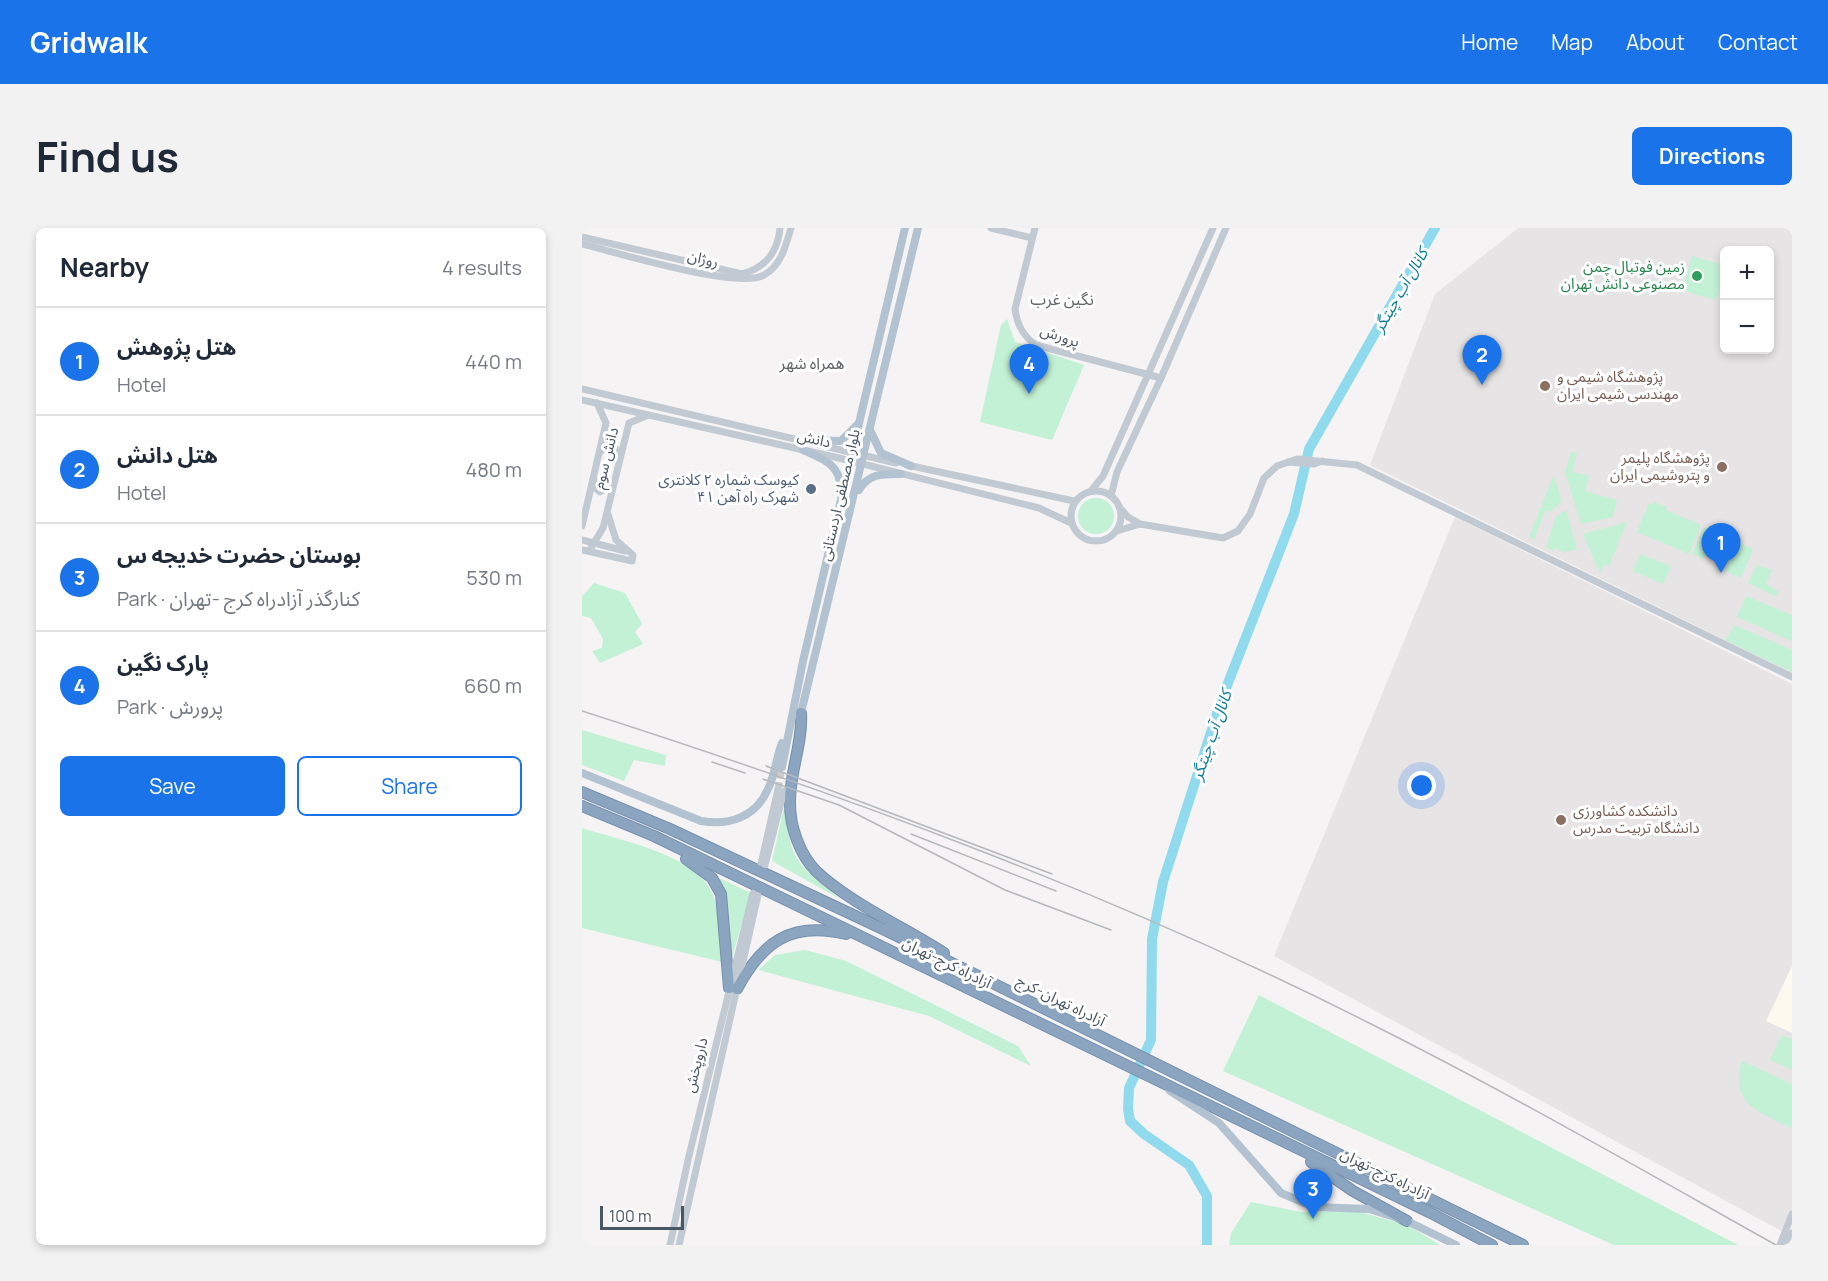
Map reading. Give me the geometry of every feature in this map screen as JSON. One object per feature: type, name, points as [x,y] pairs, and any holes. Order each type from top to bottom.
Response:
[{"type":"highway","points":[[801,713],[802,730],[790,806],[792,824],[803,853],[816,871],[843,891],[979,976]]},
{"type":"highway","name":"آزادراه تهران-کرج","points":[[582,792],[748,865],[979,976],[1523,1245]]},
{"type":"highway","name":"آزادراه کرج-تهران","points":[[582,806],[654,836],[1492,1245]]},
{"type":"highway","points":[[654,836],[696,865],[717,887],[723,905],[733,988]]},
{"type":"highway","points":[[733,988],[757,956],[790,934],[808,930],[826,930],[874,943]]},
{"type":"highway","points":[[1284,1143],[1353,1191],[1407,1221]]},
{"type":"main road","name":"بلوار مصطفی اردستانی","points":[[905,228],[840,500],[788,732],[786,767],[853,501],[918,228]]},
{"type":"main road","points":[[863,405],[868,412],[875,407]]},
{"type":"main road","points":[[804,440],[841,441],[859,422]]},
{"type":"main road","points":[[870,428],[872,438],[881,453],[911,466]]},
{"type":"main road","points":[[803,450],[834,466],[840,477],[840,500]]},
{"type":"main road","points":[[853,501],[862,484],[869,477],[880,474],[901,474]]},
{"type":"main road","points":[[582,773],[701,821],[727,822],[749,813],[762,800],[769,789],[781,745],[788,732]]},
{"type":"main road","points":[[1152,1079],[1218,1123],[1281,1193],[1314,1207],[1369,1209],[1407,1221],[1456,1245]]},
{"type":"street","name":"روژان","points":[[582,244],[700,269],[742,274],[760,268],[770,258],[780,228]]},
{"type":"street","name":"روژان","points":[[582,237],[742,280],[765,275],[776,266],[791,228]]},
{"type":"street","points":[[898,228],[901,242]]},
{"type":"street","points":[[995,228],[1032,237]]},
{"type":"street","name":"پرورش","points":[[1035,228],[1016,309],[1016,320],[1028,340],[1036,345],[1161,378]]},
{"type":"street","points":[[1140,524],[1117,531],[1104,540],[1087,540],[1074,531],[1071,523],[1071,508],[1074,501],[1091,491],[1103,476],[1213,228]]},
{"type":"street","points":[[1111,496],[1117,472],[1161,378],[1226,228]]},
{"type":"street","name":"دانش","points":[[582,389],[804,440],[901,474],[1039,508],[1071,523]]},
{"type":"street","name":"دانش","points":[[582,400],[803,450],[852,457]]},
{"type":"street","name":"دانش سوم","points":[[582,526],[606,423],[597,403]]},
{"type":"street","name":"دانش سوم","points":[[584,550],[594,543],[603,528],[629,423],[647,415]]},
{"type":"street","points":[[600,452],[605,447],[614,446],[620,457]]},
{"type":"street","name":"دانش","points":[[863,460],[911,466],[1074,501]]},
{"type":"street","points":[[1091,491],[1111,496],[1128,517],[1140,524],[1214,539],[1230,536],[1238,531],[1250,514],[1264,478],[1277,466],[1293,462],[1358,465],[1792,677]]},
{"type":"street","points":[[594,478],[595,488],[600,492],[607,490],[613,484]]},
{"type":"street","points":[[582,509],[589,499]]},
{"type":"street","points":[[609,504],[611,527],[616,540],[633,555],[632,561],[584,550],[582,540],[628,552]]},
{"type":"street","points":[[1117,531],[1121,516],[1120,508]]},
{"type":"street","points":[[763,865],[781,790]]},
{"type":"street","name":"داروپخش","points":[[670,1245],[688,1160],[756,894]]},
{"type":"street","name":"داروپخش","points":[[680,1241],[733,988]]},
{"type":"street","points":[[688,1160],[691,1166],[697,1165]]},
{"type":"street","points":[[1786,1245],[1790,1234],[1792,1214]]},
{"type":"street","points":[[1435,1234],[1443,1245]]},
{"type":"street","points":[[1780,1245],[1790,1234]]},
{"type":"street","points":[[672,1236],[680,1241]]},
{"type":"shaded area","name":"پژوهشگاه شیمی و مهندسی شیمی ایران","points":[[1518,228],[1792,228],[1792,673],[1370,465],[1435,294]]},
{"type":"shaded area","name":"دانشکده کشاورزی دانشگاه تربیت مدرس","points":[[1455,517],[1792,684],[1792,966],[1766,1021],[1792,1033],[1792,1215],[1785,1233],[1274,956]]},
{"type":"shaded area","points":[[1792,966],[1792,1033],[1765,1021]]},
{"type":"green space","name":"زمین فوتبال چمن مصنوعی دانش تهران","points":[[1692,256],[1720,264],[1720,289],[1715,300],[1682,290]]},
{"type":"green space","points":[[1007,319],[1015,342],[1084,365],[1052,440],[980,422],[1001,325]]},
{"type":"green space","points":[[1571,452],[1577,453],[1572,472],[1589,476],[1585,491],[1617,500],[1613,517],[1581,524],[1565,473]]},
{"type":"green space","points":[[1554,475],[1562,502],[1551,511],[1545,511],[1534,540],[1529,537]]},
{"type":"green space","points":[[1096,498],[1109,503],[1114,516],[1109,529],[1096,534],[1083,529],[1078,516],[1083,503]]},
{"type":"green space","points":[[1654,502],[1667,507],[1666,510],[1701,525],[1689,554],[1637,532],[1649,503],[1652,505]]},
{"type":"green space","points":[[1566,510],[1577,549],[1565,552],[1555,548],[1553,551],[1546,547],[1556,517]]},
{"type":"green space","points":[[1627,522],[1609,566],[1604,564],[1600,573],[1583,534]]},
{"type":"green space","points":[[1704,527],[1753,549],[1741,578],[1725,571],[1729,561],[1708,552],[1703,559],[1692,554]]},
{"type":"green space","points":[[1640,554],[1671,566],[1663,584],[1633,571]]},
{"type":"green space","points":[[1757,565],[1772,570],[1766,584],[1779,592],[1776,596],[1748,583]]},
{"type":"green space","points":[[594,583],[625,593],[642,624],[635,632],[643,644],[600,663],[592,651],[602,648],[603,639],[591,618],[582,616],[582,596]]},
{"type":"green space","points":[[1746,596],[1792,615],[1792,641],[1737,617]]},
{"type":"green space","points":[[1735,625],[1792,650],[1792,672],[1725,640]]},
{"type":"green space","points":[[582,730],[666,755],[665,766],[634,760],[624,781],[582,765]]},
{"type":"green space","points":[[785,803],[790,838],[798,860],[840,899],[772,861]]},
{"type":"green space","points":[[582,828],[659,852],[695,872],[708,885],[715,901],[722,962],[582,928]]},
{"type":"green space","points":[[717,877],[751,893],[732,957]]},
{"type":"green space","points":[[805,950],[846,961],[1018,1046],[1031,1066],[929,1016],[758,970],[775,955]]},
{"type":"green space","points":[[1259,995],[1738,1245],[1614,1245],[1223,1071]]},
{"type":"green space","points":[[1782,1035],[1792,1039],[1792,1070],[1770,1060]]},
{"type":"green space","points":[[1742,1061],[1792,1084],[1792,1128],[1758,1111],[1743,1097],[1739,1076]]},
{"type":"green space","points":[[1251,1202],[1301,1212],[1357,1211],[1409,1226],[1440,1245],[1229,1245],[1231,1233]]},
{"type":"waterway","name":"کانال آب چیتگر","points":[[1207,1245],[1207,1196],[1189,1165],[1144,1134],[1130,1121],[1128,1109],[1129,1088],[1151,1040],[1152,939],[1163,882],[1221,701],[1294,514],[1309,449],[1435,228]]},
{"type":"tunnel","points":[[778,789],[782,767]]},
{"type":"tram line","points":[[766,766],[1052,874]]},
{"type":"tram line","points":[[763,779],[839,805],[1005,890],[1111,930]]},
{"type":"tram line","points":[[911,834],[1056,891]]},
{"type":"railway","points":[[582,711],[883,814],[1082,891],[1179,933],[1276,977],[1423,1050],[1776,1245]]},
{"type":"railway","points":[[712,762],[745,773]]},
{"type":"place","name":"زمین فوتبال چمن مصنوعی دانش تهران","points":[[1697,276]]},
{"type":"place","name":"هتل دانش","points":[[1482,385]]},
{"type":"place","name":"پژوهشگاه شیمی و مهندسی شیمی ایران","points":[[1545,386]]},
{"type":"place","name":"پارک نگین","points":[[1029,394]]},
{"type":"place","name":"پژوهشگاه پلیمر و پتروشیمی ایران","points":[[1722,467]]},
{"type":"place","name":"کیوسک شماره ۲ کلانتری ۴۱ شهرک راه آهن","points":[[811,489]]},
{"type":"place","name":"هتل پژوهش","points":[[1721,573]]},
{"type":"place","name":"دانشکده کشاورزی دانشگاه تربیت مدرس","points":[[1561,820]]},
{"type":"place","name":"بوستان حضرت خدیجه س","points":[[1313,1219]]},
{"type":"district","name":"نگین غرب","points":[[1062,299]]},
{"type":"district","name":"همراه شهر","points":[[812,363]]}]
